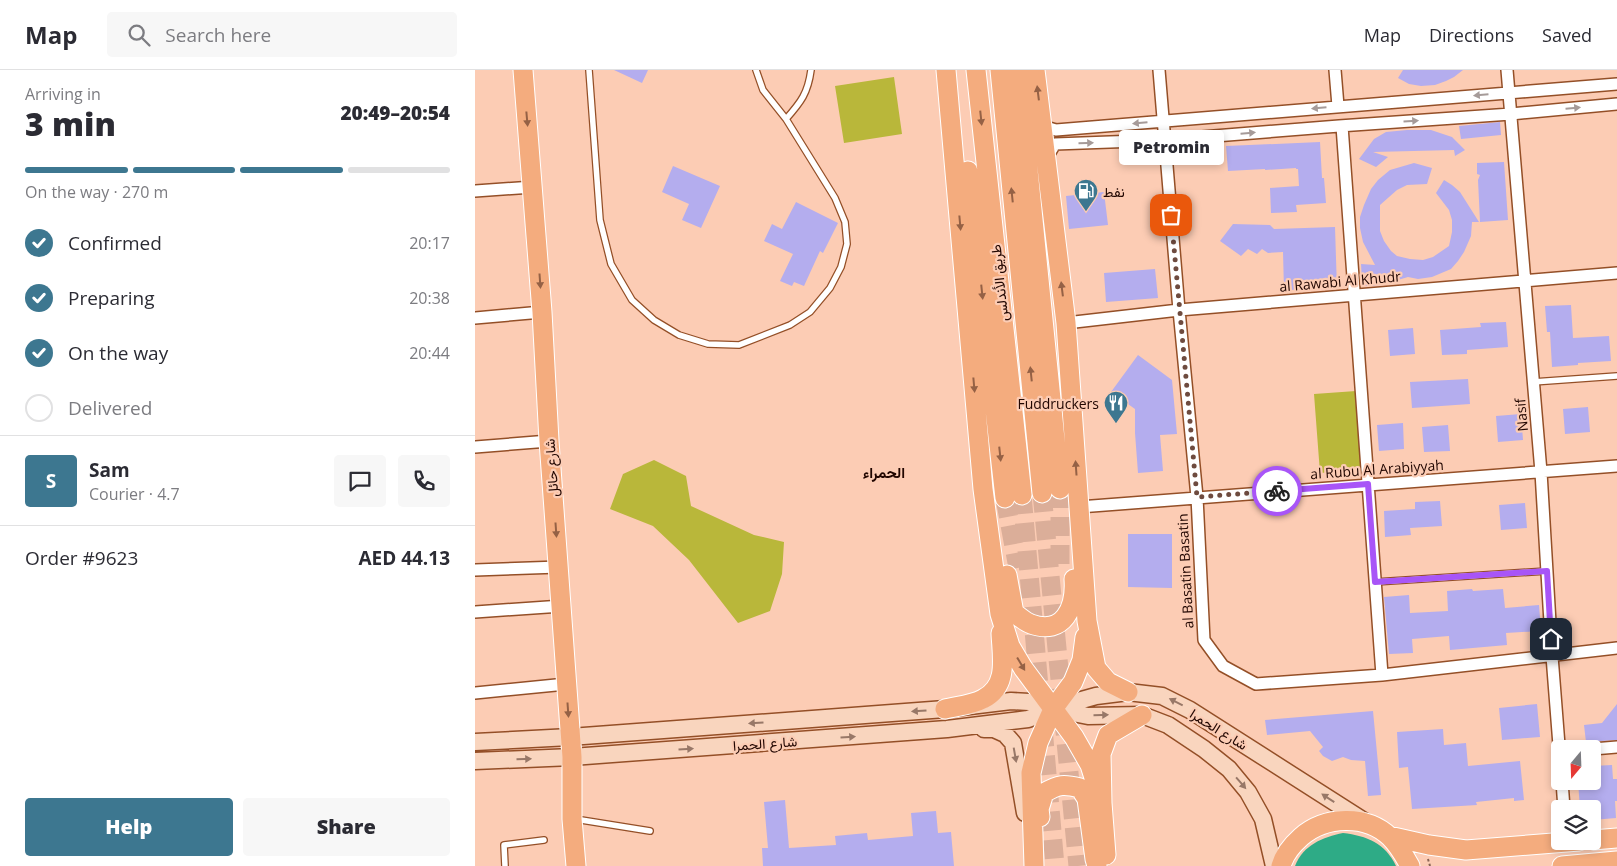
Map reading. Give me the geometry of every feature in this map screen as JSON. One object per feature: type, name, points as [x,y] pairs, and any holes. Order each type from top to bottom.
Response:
[{"type":"main road","name":"شارع حائل","points":[[523,70],[562,606],[571,746],[575,866]]},
{"type":"main road","points":[[945,709],[982,700],[993,692],[1001,682],[1003,667],[1000,614],[983,489],[946,70]]},
{"type":"main road","name":"طريق الأندلس","points":[[957,70],[1013,497],[976,70]]},
{"type":"main road","name":"طريق الأندلس","points":[[1000,70],[1051,491],[1018,70]]},
{"type":"main road","points":[[1035,70],[1066,323],[1087,621],[1096,668],[1108,682],[1128,692]]},
{"type":"main road","points":[[983,489],[1005,558],[1014,613],[1029,623],[1044,627],[1054,625],[1066,619],[1073,604],[1074,584],[1071,542],[1079,507]]},
{"type":"main road","points":[[1000,614],[1010,646],[1023,668],[1074,737],[1090,764],[1102,802]]},
{"type":"main road","points":[[1032,866],[1031,773],[1038,743],[1053,709],[1073,682],[1082,660],[1087,621]]},
{"type":"main road","name":"شارع الحمرا","points":[[475,742],[571,746],[947,729],[1028,719],[1096,696],[1128,692],[1162,696],[1190,710],[1369,824]]},
{"type":"main road","name":"شارع الحمرا","points":[[475,761],[571,746],[1011,701],[1029,702],[1088,716],[1142,715],[1168,724],[1229,769],[1249,792],[1263,819],[1274,866]]},
{"type":"main road","points":[[1106,866],[1101,754],[1109,735],[1142,715]]},
{"type":"main road","points":[[947,729],[994,729],[1005,734],[1013,743],[1023,793],[1032,866]]},
{"type":"main road","points":[[1042,866],[1039,809],[1044,793],[1055,786],[1066,784],[1080,788],[1087,799],[1097,866]]},
{"type":"main road","points":[[1281,866],[1293,845],[1308,831],[1327,822],[1348,820],[1369,824],[1389,836],[1402,850],[1409,866]]},
{"type":"main road","points":[[1389,836],[1429,845],[1466,850],[1551,844]]},
{"type":"main road","points":[[1601,839],[1617,838]]},
{"type":"main road","points":[[1561,866],[1617,861]]},
{"type":"street","name":"al Basatin Basatin","points":[[1159,70],[1197,497],[1204,640],[1223,666],[1256,684],[1382,675],[1617,648]]},
{"type":"street","points":[[1335,70],[1338,106]]},
{"type":"street","name":"Nasif","points":[[1507,70],[1541,472],[1559,740]]},
{"type":"street","points":[[1042,126],[1056,130],[1617,84]]},
{"type":"street","points":[[1046,159],[1055,144],[1165,140],[1511,114],[1617,104]]},
{"type":"street","points":[[1342,126],[1382,675]]},
{"type":"street","points":[[475,191],[533,187]]},
{"type":"street","name":"al Rawabi Al Khudr","points":[[1066,323],[1179,310],[1617,273]]},
{"type":"street","points":[[475,318],[542,312]]},
{"type":"street","points":[[475,447],[549,441]]},
{"type":"street","name":"al Rubu Al Arabiyyah","points":[[1079,507],[1617,466]]},
{"type":"street","points":[[475,570],[559,567]]},
{"type":"street","points":[[475,612],[562,606]]},
{"type":"street","points":[[475,693],[566,684]]},
{"type":"street","points":[[1601,748],[1617,747]]},
{"type":"lane","points":[[589,70],[600,220],[611,264],[632,300],[654,320],[679,335],[708,344],[739,345],[790,325],[810,312],[831,288],[841,267],[847,244],[845,222],[835,198],[787,118],[763,90],[755,70]]},
{"type":"lane","points":[[787,118],[801,102],[809,82],[811,70]]},
{"type":"lane","points":[[1533,382],[1617,376]]},
{"type":"lane","points":[[1375,582],[1547,571]]},
{"type":"lane","points":[[572,818],[650,832]]},
{"type":"lane","points":[[505,866],[503,845],[544,840]]},
{"type":"shaded area","points":[[894,77],[902,134],[844,143],[835,86]]},
{"type":"shaded area","points":[[1356,391],[1361,470],[1320,473],[1314,394]]},
{"type":"shaded area","points":[[654,460],[686,476],[691,506],[754,535],[784,542],[782,574],[770,611],[738,623],[689,560],[653,526],[610,509],[623,474]]},
{"type":"shaded area","points":[[1343,833],[1360,836],[1381,846],[1392,858],[1396,866],[1295,866],[1308,847],[1328,837]]},
{"type":"building","points":[[614,70],[648,70],[642,83]]},
{"type":"building","points":[[1403,70],[1463,70],[1446,81],[1435,85],[1421,86],[1409,84],[1398,78]]},
{"type":"building","points":[[1500,122],[1501,135],[1461,139],[1459,126]]},
{"type":"building","points":[[1431,130],[1452,137],[1465,150],[1455,156],[1454,150],[1373,152],[1388,157],[1376,167],[1359,159],[1374,139],[1386,132]]},
{"type":"building","points":[[1320,142],[1322,178],[1324,178],[1326,203],[1296,205],[1297,212],[1271,213],[1270,188],[1299,186],[1298,169],[1228,171],[1226,146]]},
{"type":"building","points":[[1504,162],[1508,220],[1480,222],[1478,180],[1480,175],[1477,174],[1477,163]]},
{"type":"building","points":[[1414,163],[1432,168],[1427,184],[1407,185],[1397,190],[1380,205],[1380,231],[1391,251],[1397,256],[1423,260],[1433,257],[1449,246],[1452,220],[1449,210],[1436,193],[1444,180],[1460,192],[1479,222],[1472,222],[1471,236],[1464,252],[1451,269],[1432,277],[1418,279],[1408,277],[1381,285],[1365,286],[1362,281],[1361,264],[1375,265],[1363,242],[1360,228],[1360,217],[1364,205],[1371,189],[1378,180],[1390,170]]},
{"type":"building","points":[[673,166],[720,186],[701,228],[682,220],[689,204],[662,192]]},
{"type":"building","points":[[1104,192],[1108,225],[1069,229],[1066,196]]},
{"type":"building","points":[[796,202],[838,223],[823,253],[820,251],[804,286],[794,282],[792,286],[780,281],[793,254],[764,241],[772,224],[782,229]]},
{"type":"building","points":[[1233,224],[1270,225],[1274,229],[1335,227],[1337,289],[1284,290],[1283,252],[1268,253],[1262,249],[1257,254],[1248,249],[1241,256],[1220,241]]},
{"type":"building","points":[[1155,269],[1158,298],[1106,302],[1104,273]]},
{"type":"building","points":[[1571,305],[1573,338],[1609,336],[1611,361],[1552,367],[1550,332],[1547,332],[1545,306]]},
{"type":"building","points":[[1506,322],[1508,347],[1467,350],[1467,354],[1442,355],[1440,330],[1481,327],[1480,323]]},
{"type":"building","points":[[1413,328],[1415,354],[1390,356],[1388,330]]},
{"type":"building","points":[[1138,355],[1172,380],[1177,434],[1160,435],[1163,471],[1138,473],[1135,409],[1111,392]]},
{"type":"building","points":[[1468,379],[1470,404],[1412,408],[1410,382]]},
{"type":"building","points":[[1588,407],[1590,432],[1565,434],[1563,409]]},
{"type":"building","points":[[1521,414],[1523,440],[1498,442],[1496,416]]},
{"type":"building","points":[[1403,423],[1404,449],[1379,451],[1377,425]]},
{"type":"building","points":[[1448,425],[1450,451],[1424,452],[1422,427]]},
{"type":"building","points":[[1440,501],[1442,526],[1410,528],[1411,535],[1385,537],[1384,511],[1415,509],[1415,502]]},
{"type":"building","points":[[1525,503],[1527,528],[1501,530],[1499,505]]},
{"type":"building","points":[[1128,534],[1172,534],[1172,588],[1128,587]]},
{"type":"building","points":[[1472,589],[1473,591],[1503,589],[1505,608],[1539,605],[1541,631],[1506,633],[1507,645],[1450,650],[1449,636],[1412,639],[1413,653],[1389,654],[1384,597],[1409,595],[1410,613],[1448,611],[1447,591]]},
{"type":"building","points":[[1537,704],[1540,737],[1502,740],[1499,708]]},
{"type":"building","points":[[1617,704],[1617,740],[1586,740],[1584,725],[1602,723]]},
{"type":"building","points":[[1373,711],[1381,795],[1368,796],[1365,761],[1351,760],[1343,757],[1332,761],[1323,756],[1319,751],[1323,747],[1310,731],[1267,735],[1265,720]]},
{"type":"building","points":[[1443,729],[1444,745],[1466,743],[1468,766],[1520,761],[1524,800],[1514,801],[1514,798],[1476,802],[1477,805],[1412,809],[1408,767],[1399,768],[1397,732]]},
{"type":"building","points":[[1612,765],[1613,779],[1617,779],[1616,818],[1601,819],[1601,800],[1579,800],[1579,790],[1601,790],[1601,766]]},
{"type":"building","points":[[785,800],[789,848],[836,845],[835,836],[867,833],[868,840],[913,836],[911,813],[936,811],[938,833],[951,832],[954,866],[763,866],[762,848],[768,848],[764,802]]},
{"type":"tunnel","points":[[1060,489],[1060,564]]},
{"type":"tunnel","points":[[1042,493],[1078,866]]},
{"type":"tunnel","points":[[1022,495],[1040,698]]},
{"type":"tunnel","points":[[1005,498],[1018,568]]},
{"type":"tunnel","points":[[1043,728],[1055,866]]},
{"type":"way so far","points":[[1171,215],[1197,497],[1277,491]]},
{"type":"place","name":"نفط","points":[[1086,212]]},
{"type":"place","name":"Petromin","points":[[1171,215]]},
{"type":"place","name":"Fuddruckers","points":[[1116,424]]},
{"type":"district","name":"الحمراء","points":[[884,472]]},
{"type":"route","points":[[1277,491],[1368,484],[1375,582],[1547,571],[1551,639]]}]
